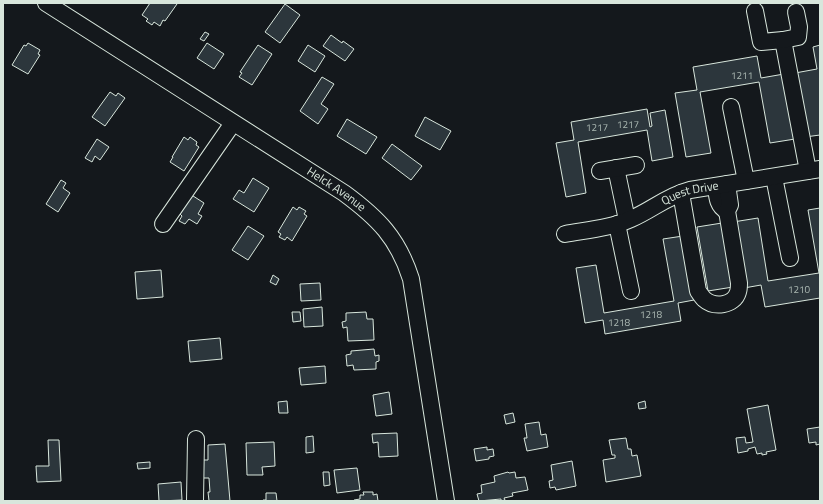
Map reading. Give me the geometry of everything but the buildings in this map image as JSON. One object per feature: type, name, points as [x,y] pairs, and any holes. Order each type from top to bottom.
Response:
[{"type":"street","name":"Helck Avenue","points":[[46,3],[360,205],[394,240],[401,253],[411,279],[446,501]]},
{"type":"street","points":[[755,11],[761,42],[798,37],[799,28],[796,12]]},
{"type":"street","points":[[783,40],[814,170]]},
{"type":"street","points":[[732,107],[746,181]]},
{"type":"street","points":[[163,224],[233,122]]},
{"type":"street","points":[[600,171],[636,165]]},
{"type":"street","points":[[616,168],[631,291]]},
{"type":"street","name":"Quest Drive","points":[[565,234],[622,222],[670,197],[681,193],[814,170]]},
{"type":"street","points":[[774,176],[790,258]]},
{"type":"street","points":[[681,193],[698,291],[704,299],[711,303],[727,304],[734,300],[738,292],[739,283],[727,210],[730,205],[721,185]]},
{"type":"street","points":[[195,501],[196,440]]}]
